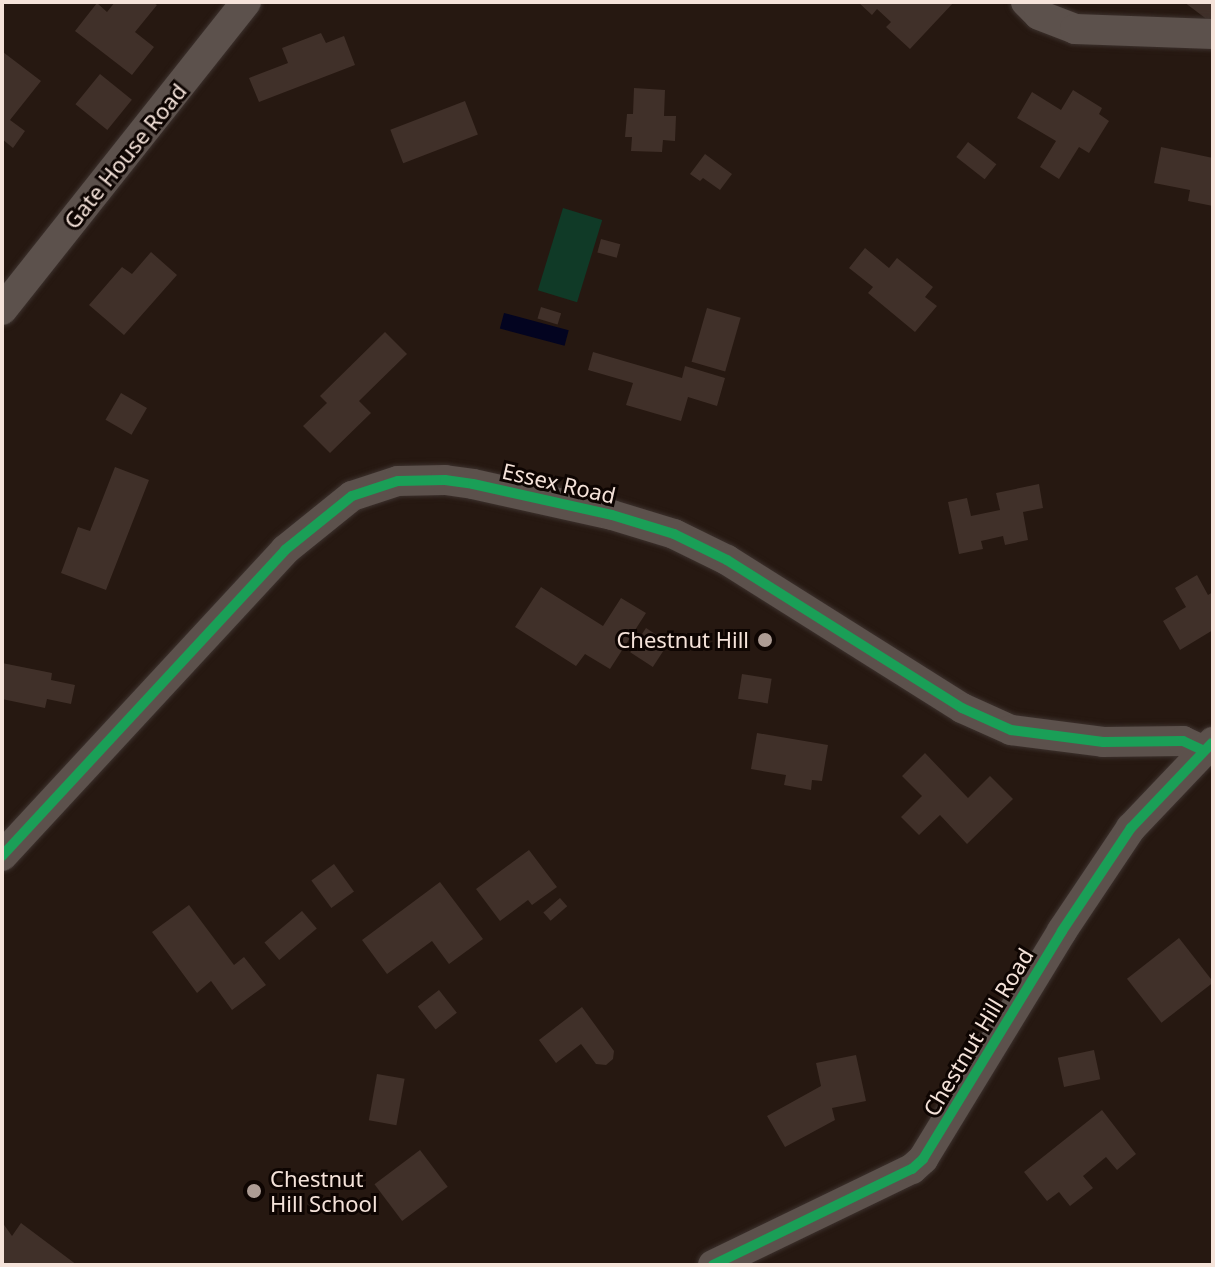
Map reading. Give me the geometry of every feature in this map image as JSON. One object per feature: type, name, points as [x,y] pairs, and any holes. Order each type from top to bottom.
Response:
[{"type":"street","name":"Gate House Road","points":[[2,310],[246,2]]},
{"type":"street","points":[[1026,2],[1039,15],[1075,29],[1213,34]]},
{"type":"street","name":"Essex Road","points":[[2,855],[285,550],[352,496],[398,481],[445,480],[473,484],[612,515],[701,545],[962,708],[1011,730],[1103,742],[1183,741],[1208,747]]},
{"type":"street","name":"Chestnut Hill Road","points":[[713,1265],[912,1169],[923,1159],[1062,931],[1131,828],[1208,747]]},
{"type":"green space","points":[[563,208],[602,220],[577,302],[538,290]]},
{"type":"water","points":[[504,313],[569,330],[565,346],[500,328]]},
{"type":"building","points":[[115,2],[152,2],[157,5],[135,32],[154,47],[132,75],[75,31],[97,3],[107,12]]},
{"type":"building","points":[[858,2],[954,2],[910,49],[886,27],[891,22],[877,9],[872,15]]},
{"type":"building","points":[[1184,2],[1213,2],[1213,24]]},
{"type":"building","points":[[321,33],[326,43],[344,36],[355,65],[259,102],[249,78],[288,63],[282,48]]},
{"type":"building","points":[[3,52],[41,81],[10,120],[25,131],[13,148],[2,139]]},
{"type":"building","points":[[100,74],[132,100],[107,130],[75,104]]},
{"type":"building","points":[[634,88],[665,90],[664,116],[676,116],[675,141],[663,140],[662,152],[631,151],[632,137],[625,137],[627,114],[633,114]]},
{"type":"building","points":[[1073,90],[1102,108],[1099,114],[1109,121],[1089,153],[1079,147],[1059,179],[1040,167],[1056,141],[1017,118],[1032,92],[1061,110]]},
{"type":"building","points":[[465,101],[478,135],[403,163],[390,130]]},
{"type":"building","points":[[968,142],[996,164],[985,179],[956,157]]},
{"type":"building","points":[[1161,147],[1213,158],[1213,206],[1188,201],[1190,190],[1154,183]]},
{"type":"building","points":[[705,154],[732,174],[720,190],[703,178],[700,181],[690,174]]},
{"type":"building","points":[[601,239],[620,244],[617,258],[597,253]]},
{"type":"building","points":[[865,248],[889,268],[897,258],[933,287],[925,297],[937,306],[915,332],[868,293],[873,287],[849,268]]},
{"type":"building","points":[[151,252],[177,275],[124,335],[89,305],[122,267],[132,274]]},
{"type":"building","points":[[541,307],[561,313],[558,325],[537,318]]},
{"type":"building","points":[[707,308],[741,318],[725,371],[692,362]]},
{"type":"building","points":[[385,332],[407,354],[359,401],[371,413],[330,453],[303,426],[327,403],[320,396]]},
{"type":"building","points":[[593,352],[682,378],[685,366],[725,378],[717,406],[688,397],[681,421],[626,405],[633,383],[588,370]]},
{"type":"building","points":[[121,393],[147,408],[131,435],[106,420]]},
{"type":"building","points":[[115,467],[149,480],[106,590],[61,573],[78,527],[90,531]]},
{"type":"building","points":[[1039,484],[1043,508],[1023,512],[1028,540],[1005,545],[1003,536],[981,541],[983,549],[959,554],[948,502],[967,498],[971,516],[1000,510],[996,493]]},
{"type":"building","points":[[1197,575],[1208,595],[1213,592],[1213,630],[1180,650],[1163,621],[1186,607],[1175,588]]},
{"type":"building","points":[[541,587],[603,626],[621,598],[646,613],[610,669],[585,654],[576,666],[515,627]]},
{"type":"building","points":[[646,628],[669,643],[653,667],[630,652]]},
{"type":"building","points":[[2,663],[52,673],[51,680],[75,685],[71,704],[47,699],[45,708],[2,699]]},
{"type":"building","points":[[742,674],[772,679],[768,703],[738,699]]},
{"type":"building","points":[[757,733],[828,745],[822,781],[812,780],[811,790],[784,785],[786,775],[751,769]]},
{"type":"building","points":[[925,753],[968,798],[990,776],[1013,799],[967,844],[940,815],[919,835],[901,817],[922,796],[902,776]]},
{"type":"building","points":[[529,850],[557,887],[532,905],[528,900],[500,921],[476,889]]},
{"type":"building","points":[[334,864],[354,892],[331,908],[311,880]]},
{"type":"building","points":[[440,882],[483,939],[449,964],[432,941],[387,974],[362,940]]},
{"type":"building","points":[[560,898],[567,906],[551,921],[543,912]]},
{"type":"building","points":[[189,905],[234,965],[244,957],[266,985],[232,1010],[211,981],[197,993],[152,932]]},
{"type":"building","points":[[302,911],[317,929],[279,960],[264,942]]},
{"type":"building","points":[[1179,938],[1213,983],[1161,1023],[1127,979]]},
{"type":"building","points":[[439,990],[457,1013],[436,1029],[418,1007]]},
{"type":"building","points":[[582,1007],[614,1051],[613,1059],[606,1065],[596,1064],[581,1044],[556,1063],[539,1040]]},
{"type":"building","points":[[1094,1050],[1100,1079],[1064,1087],[1058,1058]]},
{"type":"building","points":[[856,1055],[866,1101],[832,1108],[835,1120],[785,1147],[767,1116],[821,1086],[816,1063]]},
{"type":"building","points":[[377,1074],[405,1079],[396,1125],[369,1120]]},
{"type":"building","points":[[1102,1110],[1136,1154],[1117,1170],[1106,1157],[1083,1176],[1093,1188],[1070,1206],[1059,1192],[1047,1201],[1024,1172]]},
{"type":"building","points":[[420,1150],[448,1187],[402,1221],[374,1184]]},
{"type":"building","points":[[2,1222],[12,1236],[21,1223],[77,1265],[2,1265]]},
{"type":"cycle path","points":[[2,856],[285,550],[352,496],[398,481],[445,480],[473,484],[612,515],[674,534],[727,560],[962,708],[1011,730],[1103,742],[1183,741],[1204,751]]},
{"type":"cycle path","points":[[713,1265],[912,1169],[923,1159],[1062,931],[1131,828],[1212,743]]},
{"type":"place","name":"Chestnut Hill","points":[[765,640]]},
{"type":"place","name":"Chestnut Hill School","points":[[254,1191]]}]
